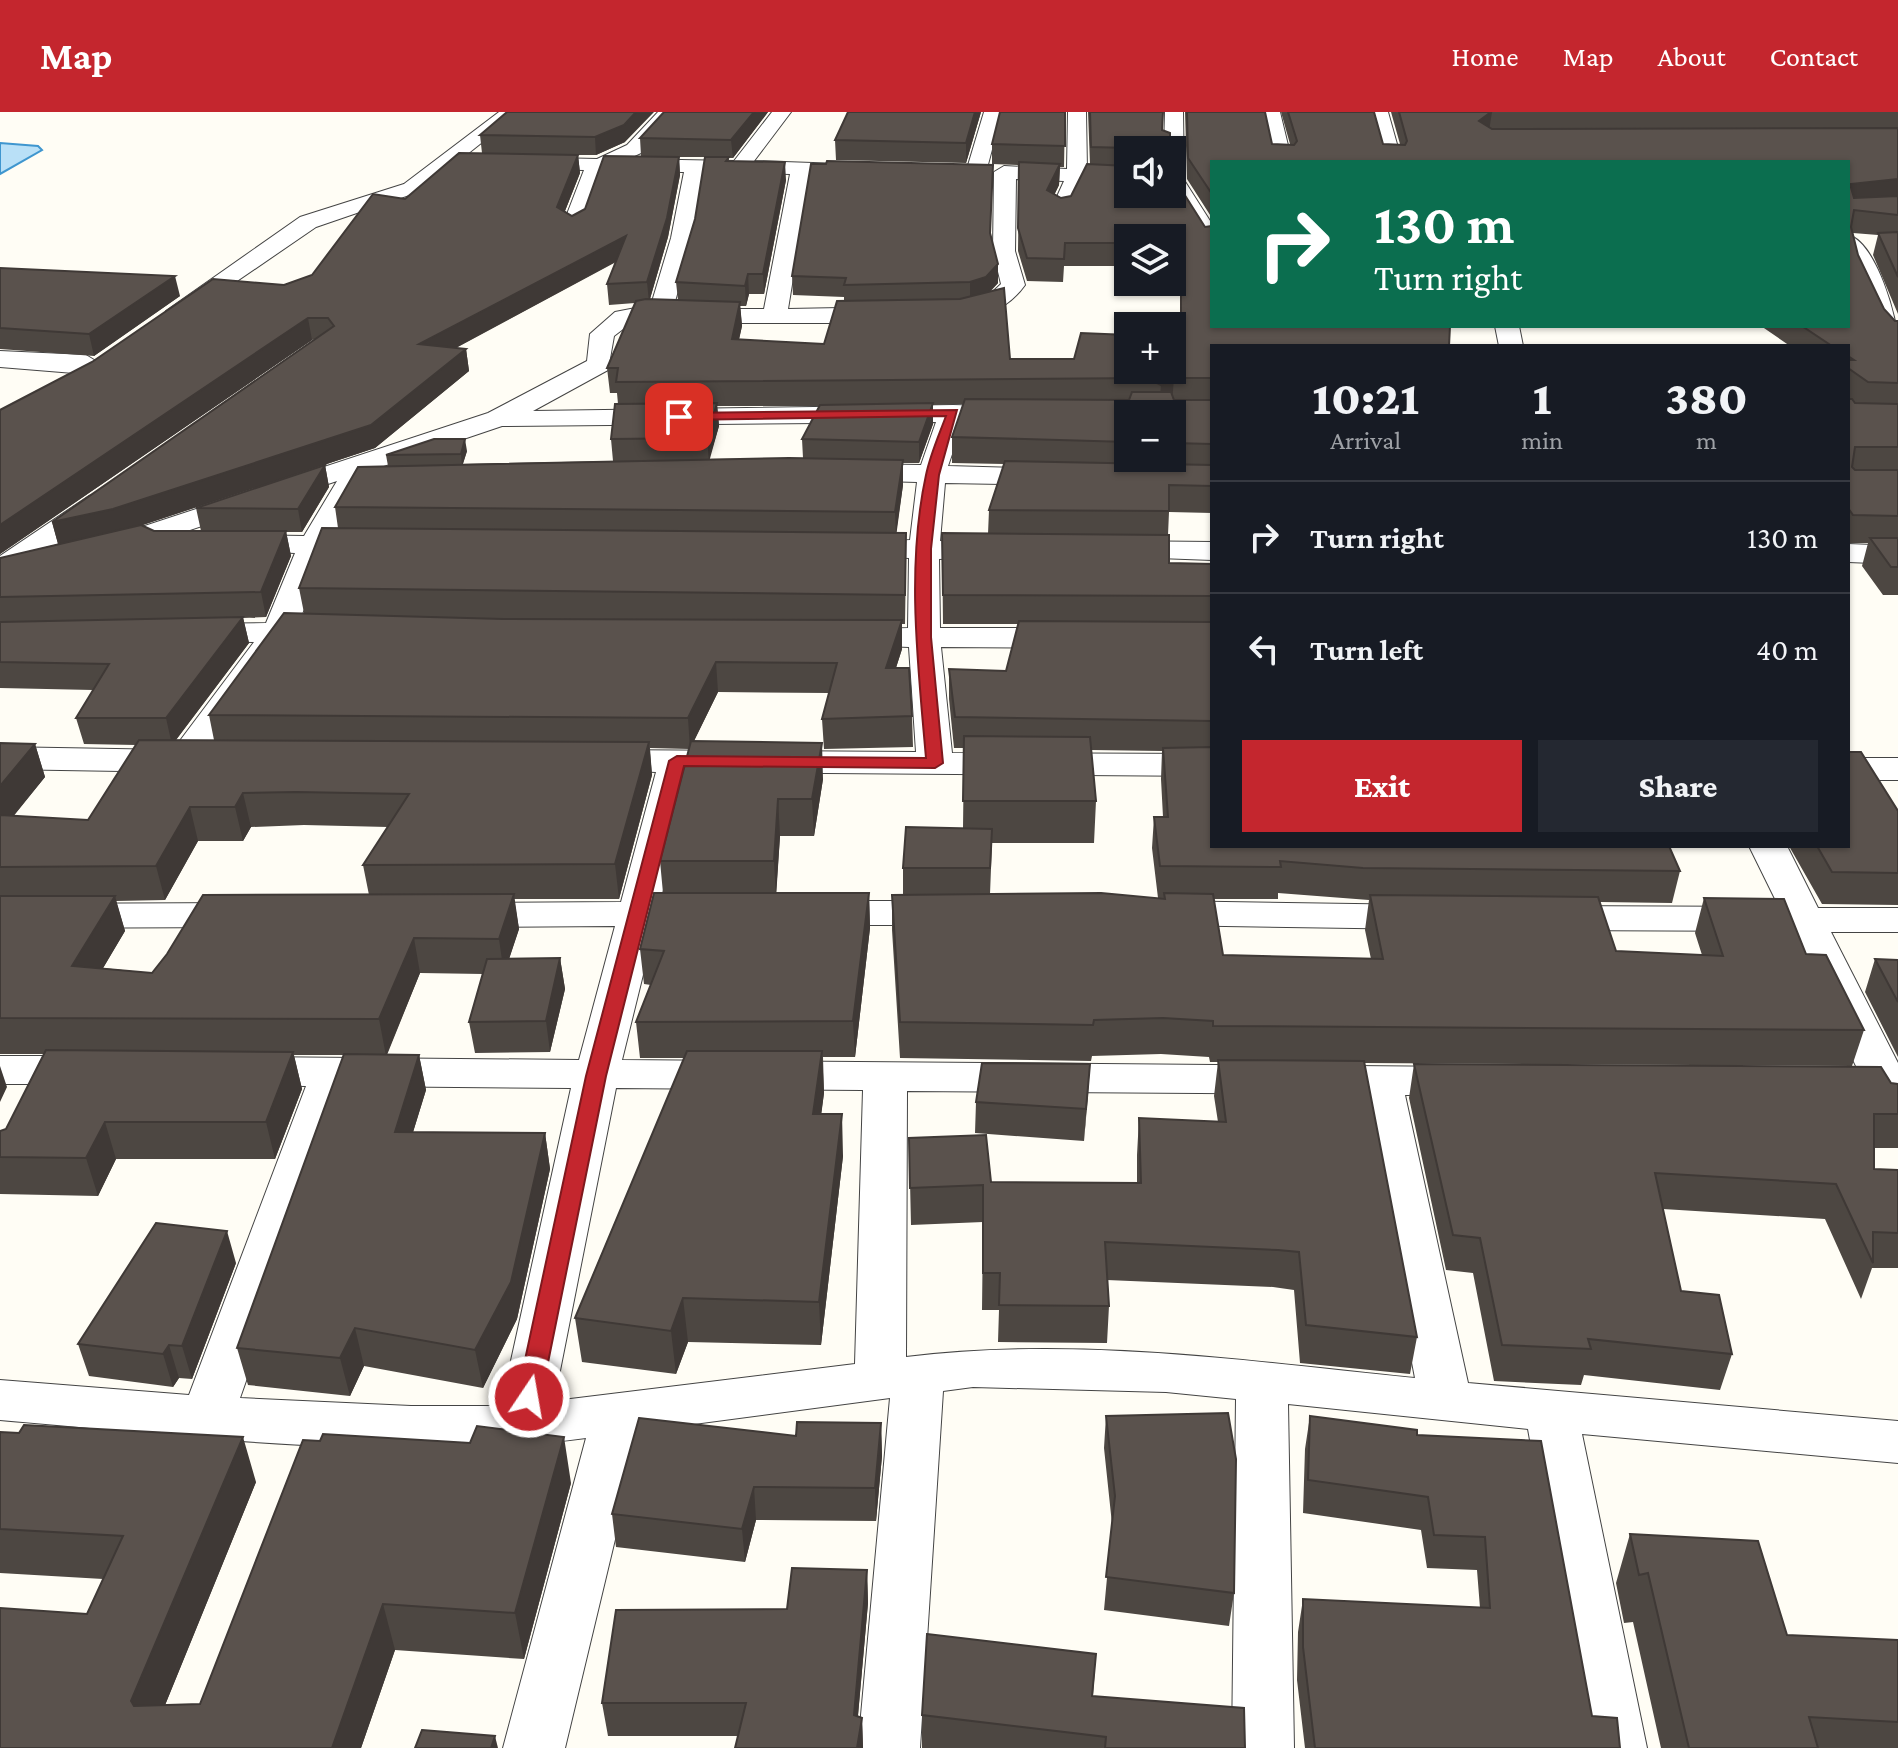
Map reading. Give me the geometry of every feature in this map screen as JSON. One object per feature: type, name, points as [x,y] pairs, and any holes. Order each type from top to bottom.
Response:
[{"type":"street","points":[[157,326],[308,222],[411,188],[446,162],[452,153],[511,112]]},
{"type":"street","points":[[573,227],[595,167],[634,149],[668,112]]},
{"type":"street","points":[[739,168],[782,112]]},
{"type":"street","points":[[993,112],[969,172],[1114,177]]},
{"type":"street","points":[[1060,211],[1077,176],[1077,112]]},
{"type":"street","points":[[1174,112],[1174,136]]},
{"type":"street","points":[[1271,112],[1282,160]]},
{"type":"street","points":[[1379,112],[1391,160]]},
{"type":"street","points":[[446,162],[595,167],[887,169]]},
{"type":"street","points":[[661,310],[682,238],[695,167]]},
{"type":"street","points":[[775,314],[801,168]]},
{"type":"street","points":[[935,312],[963,313],[993,305],[1013,285],[1004,251],[1006,172]]},
{"type":"street","points":[[1186,181],[1199,182]]},
{"type":"street","points":[[1186,200],[1210,238]]},
{"type":"street","points":[[1850,243],[1883,245]]},
{"type":"street","points":[[1850,243],[1861,254],[1874,300],[1898,337]]},
{"type":"street","points":[[169,284],[215,285]]},
{"type":"street","points":[[0,571],[128,543],[497,419],[599,365],[602,334],[623,317],[661,310],[699,316],[870,316],[908,311]]},
{"type":"street","points":[[0,359],[86,363],[87,376]]},
{"type":"street","points":[[0,422],[87,376],[110,359]]},
{"type":"street","points":[[935,763],[923,637],[924,549],[932,475],[953,413]]},
{"type":"street","points":[[497,419],[1042,413]]},
{"type":"street","points":[[822,472],[1072,478]]},
{"type":"street","points":[[313,481],[399,479]]},
{"type":"street","points":[[183,761],[280,629],[313,545],[352,480]]},
{"type":"street","points":[[0,571],[116,490]]},
{"type":"street","points":[[128,543],[392,545]]},
{"type":"street","points":[[830,549],[1020,550]]},
{"type":"street","points":[[1084,550],[1210,551]]},
{"type":"street","points":[[1850,553],[1898,555]]},
{"type":"street","points":[[159,634],[280,629],[356,631]]},
{"type":"street","points":[[815,637],[1097,638]]},
{"type":"street","points":[[0,758],[231,761]]},
{"type":"street","points":[[565,761],[1210,765]]},
{"type":"street","points":[[523,1426],[596,1076],[635,914],[677,761]]},
{"type":"street","points":[[1850,769],[1898,769]]},
{"type":"street","points":[[1769,848],[1893,1092]]},
{"type":"street","points":[[429,915],[975,912]]},
{"type":"street","points":[[1131,913],[1462,917]]},
{"type":"street","points":[[0,916],[286,915]]},
{"type":"street","points":[[1509,918],[1898,920]]},
{"type":"street","points":[[22,1111],[20,1070],[133,1071]]},
{"type":"street","points":[[210,1071],[1506,1082]]},
{"type":"street","points":[[207,1417],[333,1072]]},
{"type":"street","points":[[885,1075],[899,1378],[889,1748]]},
{"type":"street","points":[[1380,1081],[1446,1401]]},
{"type":"street","points":[[1837,1084],[1893,1092]]},
{"type":"street","points":[[0,1400],[207,1417],[302,1444],[411,1427],[523,1426],[618,1416],[973,1368],[1166,1372],[1898,1442]]},
{"type":"street","points":[[1262,1382],[1263,1748]]},
{"type":"street","points":[[1551,1411],[1616,1748]]},
{"type":"street","points":[[534,1748],[618,1416]]},
{"type":"water","points":[[0,143],[38,146],[42,150],[0,174]]},
{"type":"building","points":[[507,112],[636,112],[624,125],[595,137],[480,135]]},
{"type":"building","points":[[664,112],[754,112],[731,140],[640,138]]},
{"type":"building","points":[[848,112],[975,112],[966,143],[835,140]]},
{"type":"building","points":[[1000,112],[1065,112],[1065,146],[992,144]]},
{"type":"building","points":[[1090,112],[1163,112],[1162,130],[1170,133],[1170,136],[1114,136],[1114,148],[1091,147]]},
{"type":"building","points":[[1187,112],[1265,112],[1272,144],[1294,145],[1297,141],[1288,112],[1374,112],[1383,144],[1405,145],[1407,141],[1399,112],[1491,112],[1479,121],[1492,129],[1898,128],[1898,179],[1850,184],[1850,160],[1210,160],[1210,191],[1188,158]]},
{"type":"building","points":[[459,153],[578,155],[557,207],[572,216],[585,209],[604,156],[679,157],[667,218],[647,282],[607,284],[626,236],[419,344],[466,349],[371,425],[113,509],[52,522],[334,326],[328,318],[308,318],[0,525],[0,410],[92,362],[213,279],[284,285],[312,275],[373,194],[405,199]]},
{"type":"building","points":[[705,157],[729,157],[726,161],[785,162],[763,274],[748,274],[745,286],[676,282],[695,219]]},
{"type":"building","points":[[827,161],[993,165],[990,233],[998,264],[986,277],[970,282],[844,285],[846,278],[792,276],[811,164],[826,164]]},
{"type":"building","points":[[1019,162],[1060,164],[1047,190],[1061,198],[1071,196],[1087,164],[1114,165],[1114,208],[1186,208],[1186,197],[1205,227],[1210,226],[1210,328],[1450,328],[1449,344],[1210,344],[1210,378],[1186,378],[1186,312],[1181,312],[1181,296],[1186,296],[1186,224],[1114,224],[1114,243],[1065,243],[1064,259],[1027,258],[1018,228]]},
{"type":"building","points":[[1850,184],[1854,198],[1898,196],[1898,215],[1854,210],[1851,227],[1858,255],[1884,309],[1898,321],[1898,383],[1868,382],[1850,369],[1850,360],[1854,360],[1850,357],[1850,344],[1829,344],[1805,328],[1850,328]]},
{"type":"building","points":[[1898,232],[1898,277],[1878,233]]},
{"type":"building","points":[[0,268],[175,276],[89,334],[0,328]]},
{"type":"building","points":[[1004,288],[1010,359],[1074,359],[1081,333],[1114,334],[1114,378],[616,382],[618,368],[607,368],[636,301],[646,299],[740,302],[732,339],[824,344],[837,301],[960,299]]},
{"type":"building","points":[[1132,392],[1171,392],[1174,400],[1129,400]]},
{"type":"building","points":[[965,399],[1129,400],[1114,400],[1114,442],[952,437]]},
{"type":"building","points":[[1850,399],[1855,403],[1898,404],[1898,447],[1855,447],[1852,467],[1855,470],[1898,470],[1898,516],[1853,515],[1850,511]]},
{"type":"building","points":[[1186,400],[1210,400],[1210,444],[1186,443]]},
{"type":"building","points":[[717,403],[707,438],[611,439],[615,404]]},
{"type":"building","points":[[933,403],[919,442],[802,439],[820,405]]},
{"type":"building","points":[[434,439],[465,439],[461,454],[386,455]]},
{"type":"building","points":[[789,458],[903,460],[895,512],[335,507],[358,467]]},
{"type":"building","points":[[1005,461],[1114,463],[1114,472],[1186,472],[1186,464],[1210,465],[1210,486],[1169,485],[1169,511],[989,510]]},
{"type":"building","points":[[325,465],[298,509],[196,508]]},
{"type":"building","points":[[141,525],[154,531],[286,531],[261,592],[0,597],[0,558]]},
{"type":"building","points":[[322,528],[906,533],[905,595],[299,588]]},
{"type":"building","points":[[942,533],[1169,535],[1169,563],[1210,564],[1210,596],[943,595]]},
{"type":"building","points":[[1870,538],[1898,538],[1898,567],[1891,567]]},
{"type":"building","points":[[284,613],[503,619],[902,620],[886,668],[909,668],[912,716],[822,719],[837,663],[716,662],[688,718],[209,715]]},
{"type":"building","points":[[243,617],[166,718],[76,718],[109,664],[0,662],[0,622]]},
{"type":"building","points":[[1019,621],[1210,622],[1210,721],[955,717],[949,669],[1006,671]]},
{"type":"building","points":[[964,736],[1090,737],[1096,801],[963,801]]},
{"type":"building","points":[[139,740],[649,742],[615,864],[363,865],[409,794],[296,792],[243,793],[235,807],[190,807],[156,866],[0,867],[0,815],[88,820]]},
{"type":"building","points":[[691,741],[822,743],[812,799],[778,799],[774,861],[660,861]]},
{"type":"building","points":[[0,743],[35,744],[0,786]]},
{"type":"building","points":[[1210,747],[1210,848],[1670,848],[1680,871],[1363,868],[1280,861],[1281,867],[1160,866],[1154,817],[1168,817],[1163,748]]},
{"type":"building","points":[[1850,752],[1861,752],[1898,811],[1898,873],[1832,872],[1818,848],[1850,848]]},
{"type":"building","points":[[906,827],[992,829],[990,868],[903,868]]},
{"type":"building","points":[[654,893],[869,893],[853,1021],[636,1022],[664,951],[640,949]]},
{"type":"building","points":[[1101,893],[1165,899],[1164,893],[1213,894],[1223,955],[1383,959],[1370,895],[1598,897],[1616,951],[1723,956],[1704,898],[1784,899],[1806,954],[1826,955],[1864,1030],[1213,1026],[1213,1021],[1163,1018],[1094,1020],[1093,1025],[900,1022],[892,895]]},
{"type":"building","points":[[514,894],[499,939],[414,938],[379,1019],[0,1018],[0,896],[115,896],[72,966],[152,973],[203,895]]},
{"type":"building","points":[[560,958],[546,1021],[469,1022],[487,959]]},
{"type":"building","points":[[1875,959],[1898,960],[1898,1002]]},
{"type":"building","points":[[46,1050],[293,1052],[266,1122],[105,1122],[86,1158],[0,1157],[0,1131],[6,1129]]},
{"type":"building","points":[[687,1051],[822,1051],[813,1114],[842,1114],[819,1302],[683,1298],[671,1331],[575,1318]]},
{"type":"building","points":[[344,1054],[419,1055],[395,1132],[545,1133],[511,1282],[475,1350],[355,1328],[340,1358],[237,1348]]},
{"type":"building","points":[[1218,1060],[1364,1061],[1417,1337],[1306,1325],[1299,1252],[1278,1250],[1105,1242],[1109,1306],[999,1305],[1000,1273],[983,1273],[983,1185],[910,1188],[909,1138],[986,1135],[991,1182],[1141,1183],[1139,1118],[1226,1122]]},
{"type":"building","points":[[982,1063],[1090,1064],[1086,1109],[976,1102]]},
{"type":"building","points":[[1414,1064],[1881,1067],[1891,1083],[1898,1084],[1898,1114],[1874,1114],[1874,1169],[1898,1170],[1898,1233],[1873,1232],[1873,1263],[1836,1184],[1655,1173],[1681,1291],[1719,1295],[1732,1354],[1588,1339],[1591,1349],[1502,1345],[1480,1238],[1453,1235]]},
{"type":"building","points":[[156,1223],[227,1231],[182,1346],[169,1345],[163,1354],[78,1344]]},
{"type":"building","points":[[1228,1413],[1236,1459],[1234,1593],[1106,1577],[1115,1496],[1106,1416]]},
{"type":"building","points":[[1310,1416],[1417,1430],[1417,1435],[1541,1441],[1592,1716],[1617,1718],[1620,1748],[1315,1748],[1303,1647],[1303,1599],[1490,1608],[1485,1537],[1434,1535],[1428,1497],[1308,1480]]},
{"type":"building","points":[[639,1418],[796,1436],[797,1422],[881,1423],[875,1488],[754,1487],[742,1529],[612,1514]]},
{"type":"building","points":[[24,1425],[243,1437],[131,1701],[134,1706],[200,1704],[303,1440],[320,1441],[323,1434],[470,1443],[477,1426],[564,1437],[515,1613],[383,1604],[332,1748],[0,1748],[0,1608],[87,1614],[123,1536],[0,1529],[0,1432],[19,1433]]},
{"type":"building","points":[[1630,1534],[1758,1541],[1787,1635],[1898,1640],[1898,1722],[1809,1717],[1818,1748],[1689,1748],[1648,1573],[1639,1575]]},
{"type":"building","points":[[792,1568],[867,1570],[854,1715],[862,1718],[857,1748],[735,1748],[746,1703],[602,1703],[616,1610],[787,1609]]},
{"type":"building","points":[[927,1634],[1096,1654],[1092,1696],[1244,1708],[1245,1748],[1105,1748],[1106,1737],[922,1715]]},
{"type":"building","points":[[422,1730],[495,1736],[491,1748],[415,1748]]},
{"type":"route","points":[[529,1397],[596,1076],[635,914],[677,761],[935,763],[923,637],[924,549],[932,475],[953,413],[679,417]]}]
